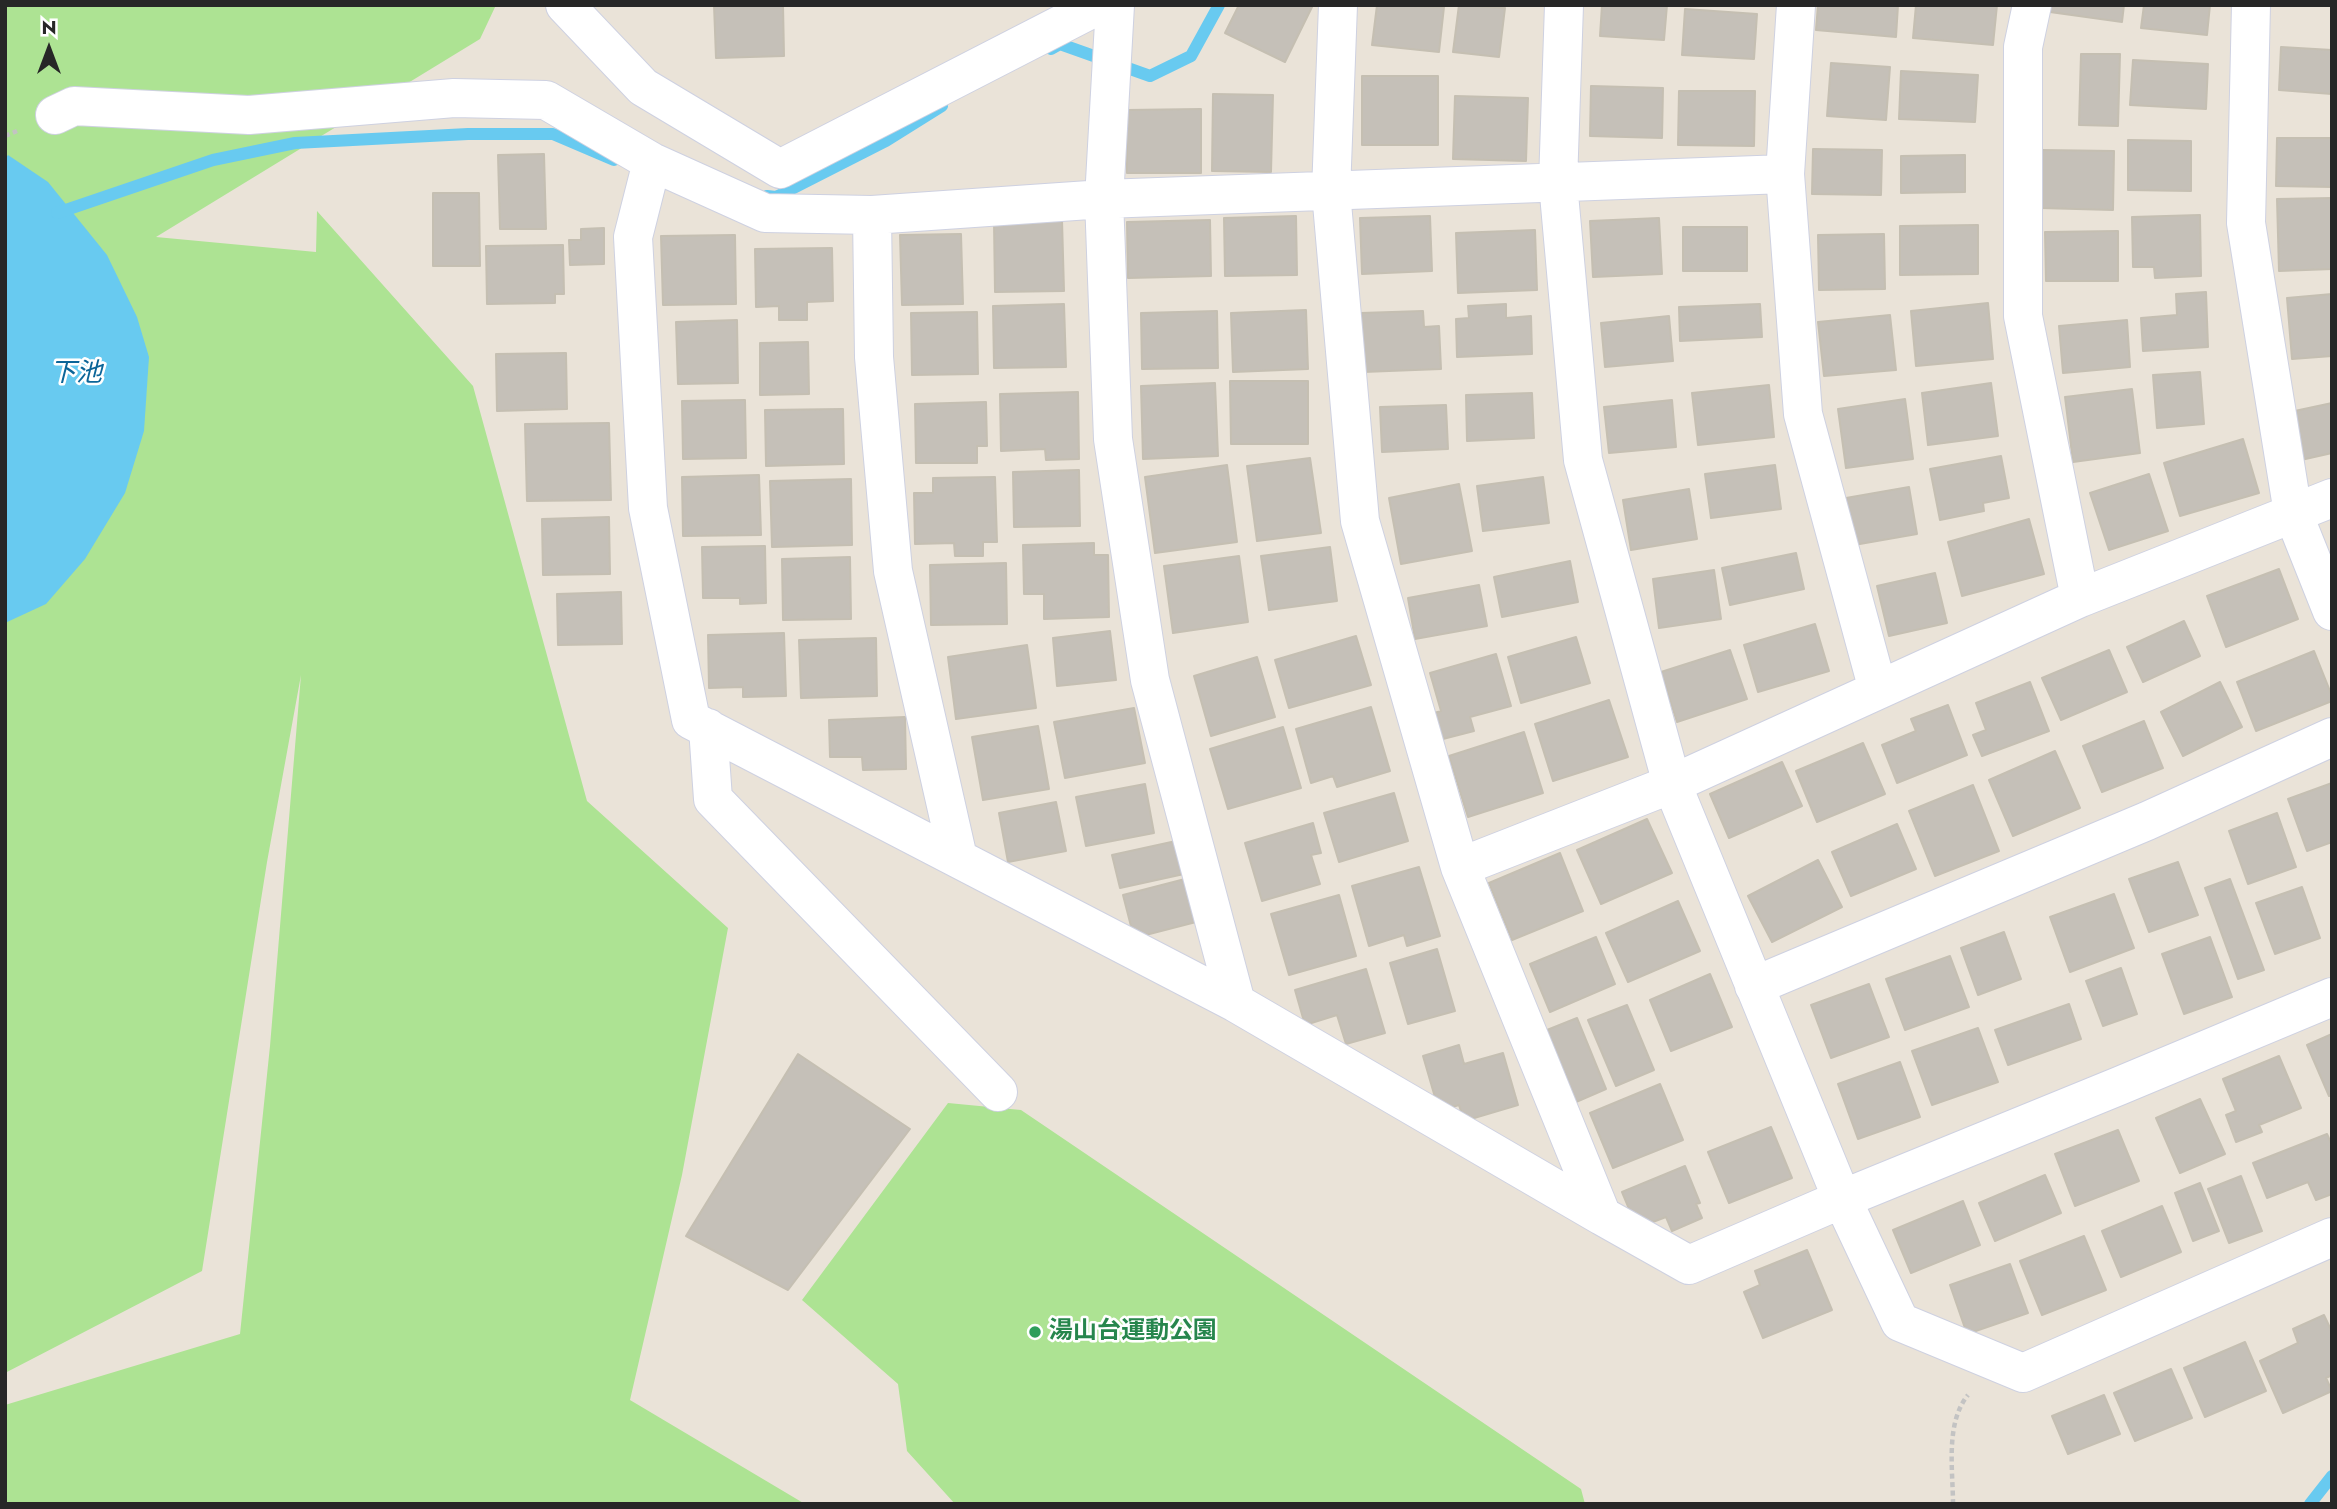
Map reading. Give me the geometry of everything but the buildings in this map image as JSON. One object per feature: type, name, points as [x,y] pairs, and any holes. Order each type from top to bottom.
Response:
[{"type":"street","points":[[565,5],[643,87],[780,169],[1099,5]]},
{"type":"street","points":[[1115,5],[1104,199],[1113,439],[1150,680],[1236,1003]]},
{"type":"street","points":[[1338,5],[1331,192],[1360,521],[1460,867],[1602,1216]]},
{"type":"street","points":[[1564,5],[1558,183],[1583,460],[1672,784],[1842,1199],[1900,1322],[2023,1373],[2332,1237]]},
{"type":"street","points":[[1796,5],[1785,174],[1803,414],[1878,690]]},
{"type":"street","points":[[2032,5],[2023,47],[2023,316],[2080,598]]},
{"type":"street","points":[[2251,5],[2246,223],[2293,513],[2332,611]]},
{"type":"street","points":[[55,115],[74,106],[249,115],[454,98],[546,100],[652,163],[765,213],[872,215],[1104,199],[1785,174]]},
{"type":"street","points":[[652,163],[633,237],[648,508],[691,720],[1236,1003],[1689,1265],[2332,997]]},
{"type":"street","points":[[872,215],[874,357],[893,571],[958,858]]},
{"type":"street","points":[[1460,867],[1672,784],[2080,598],[2332,498]]},
{"type":"street","points":[[708,728],[713,799],[998,1092]]},
{"type":"street","points":[[1754,986],[2147,821],[2332,737]]},
{"type":"path","points":[[1953,1504],[1953,1432],[1960,1405],[1993,1360]]},
{"type":"green space","points":[[5,5],[496,5],[480,39],[156,237],[316,252],[317,211],[473,386],[587,801],[728,928],[682,1175],[630,1400],[805,1504],[5,1504],[5,1405],[240,1334],[270,1046],[301,675],[267,862],[202,1271],[5,1373]]},
{"type":"green space","name":"湯山台運動公園","points":[[948,1103],[1021,1110],[1581,1489],[1585,1504],[955,1504],[907,1451],[898,1384],[802,1300]]},
{"type":"water","name":"下池","points":[[8,155],[48,182],[107,255],[137,317],[149,357],[144,431],[125,493],[85,559],[46,604],[5,623],[5,159]]},
{"type":"waterway","points":[[1051,49],[1060,44],[1150,76],[1191,56],[1219,5]]},
{"type":"waterway","points":[[767,196],[776,197],[886,141],[942,106]]},
{"type":"waterway","points":[[57,213],[213,160],[295,143],[468,134],[553,134],[614,160]]},
{"type":"waterway","points":[[2310,1504],[2332,1476]]},
{"type":"place","name":"湯山台運動公園","points":[[1035,1332]]}]
